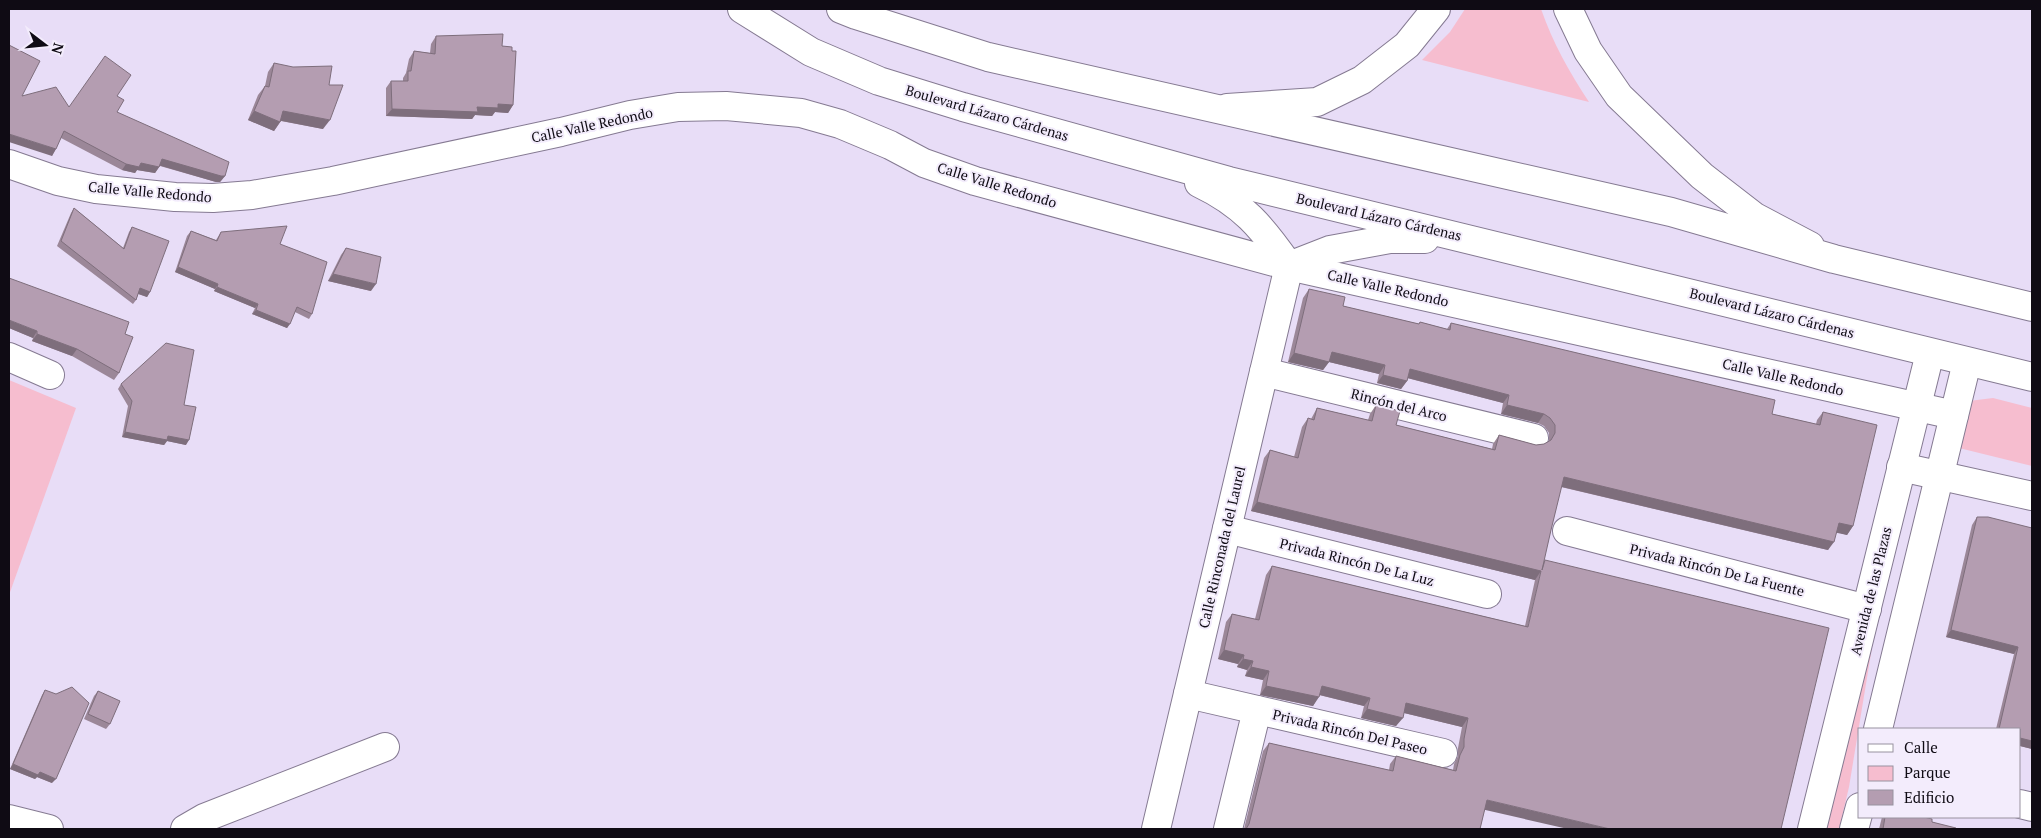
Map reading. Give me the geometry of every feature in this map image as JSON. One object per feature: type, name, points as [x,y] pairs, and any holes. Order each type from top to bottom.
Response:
[{"type":"main road","name":"Boulevard Lázaro Cárdenas","points":[[742,9],[811,52],[879,81],[963,107],[1238,183],[2032,377]]},
{"type":"main road","points":[[841,9],[988,57],[1671,212],[1834,260],[2032,307]]},
{"type":"main road","points":[[1213,109],[1317,102],[1362,80],[1408,45],[1436,9]]},
{"type":"main road","points":[[1568,9],[1588,51],[1619,96],[1702,176],[1756,216],[1834,260]]},
{"type":"main road","name":"Calle Valle Redondo","points":[[9,164],[58,181],[96,189],[174,197],[213,198],[252,195],[333,181],[561,132],[630,114],[678,107],[735,107],[801,113],[840,124],[890,145],[924,163],[975,181],[1290,266],[1954,416]]},
{"type":"main road","points":[[1146,158],[1207,186],[1243,209],[1265,232],[1290,266],[1330,250],[1390,238],[1476,240]]},
{"type":"main road","name":"Calle Rinconada del Laurel","points":[[1156,829],[1290,266]]},
{"type":"main road","name":"Avenida de las Plazas","points":[[1812,829],[1930,353]]},
{"type":"main road","points":[[9,357],[50,375]]},
{"type":"main road","points":[[1878,728],[1967,362]]},
{"type":"main road","name":"Rincón del Arco","points":[[1264,372],[1534,438]]},
{"type":"main road","points":[[1901,467],[2032,496]]},
{"type":"main road","name":"Privada Rincón De La Luz","points":[[1227,529],[1487,594]]},
{"type":"main road","name":"Privada Rincón De La Fuente","points":[[1567,531],[1867,609]]},
{"type":"main road","name":"Privada Rincón Del Paseo","points":[[1188,694],[1443,753]]},
{"type":"main road","name":"Privada Rincón Del Paseo","points":[[1228,829],[1257,710]]},
{"type":"main road","points":[[186,829],[204,818],[385,747]]},
{"type":"main road","points":[[1854,829],[1858,814]]},
{"type":"main road","points":[[9,819],[49,829]]},
{"type":"green space","points":[[1465,9],[1541,9],[1562,57],[1589,102],[1422,60],[1450,32]]},
{"type":"green space","points":[[9,380],[76,408],[9,595]]},
{"type":"green space","points":[[1993,398],[2032,408],[2032,466],[1959,448],[1969,401]]},
{"type":"green space","points":[[1881,593],[1849,787],[1839,829],[1820,829]]},
{"type":"building","points":[[503,34],[502,46],[512,47],[512,51],[516,51],[513,105],[498,104],[498,108],[477,107],[478,112],[392,109],[391,81],[408,81],[408,71],[411,71],[414,51],[435,54],[436,36]]},
{"type":"building","points":[[9,45],[40,61],[22,96],[56,87],[69,107],[105,56],[131,75],[117,96],[124,100],[117,112],[229,162],[225,176],[162,159],[159,167],[141,163],[139,167],[126,164],[64,131],[56,149],[9,134]]},
{"type":"building","points":[[274,63],[293,67],[332,66],[329,85],[343,85],[330,120],[283,111],[280,122],[254,111],[265,86],[269,87]]},
{"type":"building","points":[[74,208],[124,249],[132,227],[169,241],[150,292],[140,288],[136,300],[61,241]]},
{"type":"building","points":[[287,226],[280,244],[327,262],[312,314],[297,307],[290,324],[256,310],[258,304],[217,287],[218,284],[178,267],[191,231],[217,241],[221,232]]},
{"type":"building","points":[[346,248],[381,257],[376,284],[333,274]]},
{"type":"building","points":[[9,278],[129,322],[125,334],[133,337],[119,373],[77,349],[37,334],[37,331],[9,320]]},
{"type":"building","points":[[1309,289],[1345,297],[1343,306],[1450,330],[1451,323],[1775,400],[1772,414],[1820,425],[1823,412],[1877,425],[1853,526],[1839,523],[1834,542],[1564,477],[1551,530],[1542,570],[1545,560],[1829,628],[1781,829],[1610,829],[1487,800],[1480,829],[1246,829],[1249,824],[1269,743],[1393,771],[1396,756],[1456,771],[1464,747],[1468,718],[1406,703],[1403,718],[1367,709],[1370,698],[1322,686],[1319,697],[1266,686],[1269,671],[1251,667],[1253,661],[1243,659],[1244,655],[1224,650],[1232,614],[1259,620],[1272,566],[1528,627],[1541,571],[1257,502],[1270,450],[1298,458],[1308,418],[1314,420],[1317,408],[1372,421],[1376,405],[1400,411],[1396,425],[1495,450],[1499,435],[1536,445],[1544,444],[1551,440],[1555,433],[1555,425],[1544,414],[1507,405],[1509,395],[1410,369],[1407,381],[1383,375],[1385,365],[1332,352],[1329,362],[1294,353]]},
{"type":"building","points":[[166,343],[194,350],[184,405],[196,407],[189,440],[168,436],[167,440],[125,432],[132,401],[121,384]]},
{"type":"building","points":[[1977,517],[1988,517],[2032,528],[2032,741],[2021,738],[2021,728],[1999,728],[2018,647],[1951,630]]},
{"type":"building","points":[[72,687],[89,703],[56,779],[40,772],[38,775],[13,764],[45,690],[56,694]]},
{"type":"building","points":[[98,691],[120,701],[110,724],[88,714]]},
{"type":"building","points":[[1885,818],[1928,818],[1932,819],[1932,822],[1956,828],[1956,829],[1883,829]]}]
